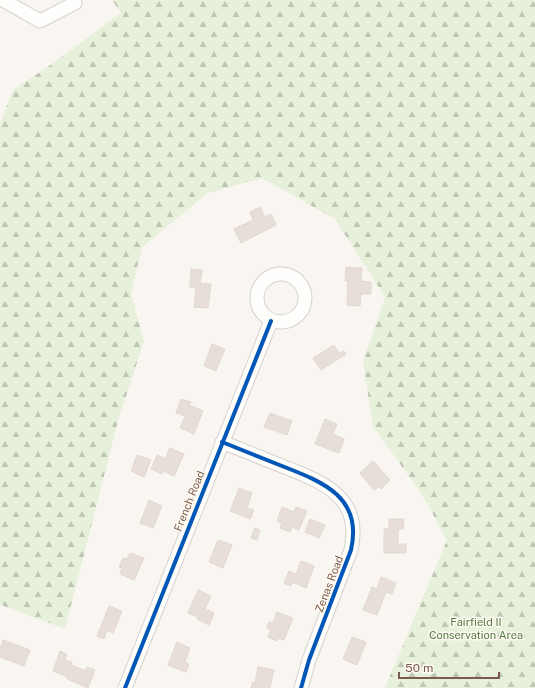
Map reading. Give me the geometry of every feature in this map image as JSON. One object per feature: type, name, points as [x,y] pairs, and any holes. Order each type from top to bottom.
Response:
[{"type":"street","points":[[3,0],[40,21],[75,2]]},
{"type":"street","name":"French Road","points":[[125,688],[222,442],[272,321]]},
{"type":"street","name":"Zenas Road","points":[[222,442],[320,481],[339,496],[352,516],[354,532],[351,550],[309,660],[301,688]]},
{"type":"green space","name":"Fairfield II Conservation Area","points":[[112,0],[535,0],[535,688],[385,688],[447,540],[422,494],[373,427],[363,362],[385,297],[335,219],[262,178],[208,193],[142,247],[131,293],[144,341],[118,421],[65,629],[1,605],[0,124],[13,90],[49,66],[121,13]]},
{"type":"building","points":[[260,207],[265,217],[271,214],[276,225],[241,243],[234,229],[253,220],[250,212]]},
{"type":"building","points":[[346,267],[362,268],[361,281],[371,282],[371,294],[361,294],[360,306],[347,305],[348,281],[345,281]]},
{"type":"building","points":[[191,269],[202,270],[200,283],[211,284],[208,308],[194,307],[196,288],[190,287]]},
{"type":"building","points":[[212,344],[225,349],[216,371],[204,366]]},
{"type":"building","points":[[334,345],[339,353],[344,351],[346,354],[321,370],[313,358]]},
{"type":"building","points":[[181,399],[191,402],[189,405],[203,411],[194,434],[180,428],[185,416],[176,413]]},
{"type":"building","points":[[270,413],[292,421],[287,435],[264,427]]},
{"type":"building","points":[[325,419],[337,424],[333,434],[344,439],[339,453],[315,444]]},
{"type":"building","points":[[170,448],[184,454],[174,476],[163,471],[162,474],[151,469],[157,455],[165,459]]},
{"type":"building","points":[[137,455],[151,460],[144,477],[131,471]]},
{"type":"building","points":[[373,461],[390,480],[381,489],[379,487],[374,490],[360,473]]},
{"type":"building","points":[[239,488],[252,493],[247,508],[254,510],[250,519],[230,511]]},
{"type":"building","points":[[149,500],[162,506],[153,528],[140,523]]},
{"type":"building","points":[[282,507],[294,512],[296,507],[307,511],[299,530],[292,527],[290,532],[280,528],[282,523],[277,521]]},
{"type":"building","points":[[310,519],[325,525],[319,538],[305,532]]},
{"type":"building","points":[[389,519],[404,519],[403,529],[398,529],[398,544],[406,544],[406,553],[384,553],[384,529],[389,529]]},
{"type":"building","points":[[255,528],[260,530],[257,540],[251,538]]},
{"type":"building","points":[[218,540],[232,545],[223,568],[209,562]]},
{"type":"building","points":[[130,553],[144,558],[134,580],[120,574],[122,568],[119,567],[123,558],[127,559]]},
{"type":"building","points":[[301,561],[314,566],[306,588],[292,582],[291,586],[284,583],[289,571],[296,574]]},
{"type":"building","points":[[381,577],[396,583],[392,594],[386,592],[377,615],[363,610],[372,587],[377,589]]},
{"type":"building","points":[[198,590],[211,596],[205,609],[214,613],[209,625],[197,619],[198,617],[188,613]]},
{"type":"building","points":[[109,606],[122,611],[113,633],[107,630],[104,639],[97,636]]},
{"type":"building","points":[[277,612],[293,618],[284,640],[278,638],[277,641],[268,637],[271,630],[267,628],[269,622],[273,623]]},
{"type":"building","points":[[352,637],[366,642],[357,665],[343,659]]},
{"type":"building","points":[[3,640],[30,650],[24,666],[0,657],[0,649]]},
{"type":"building","points":[[177,642],[190,648],[185,662],[189,664],[186,672],[168,665]]},
{"type":"building","points":[[60,651],[67,654],[65,660],[72,662],[71,665],[86,671],[87,667],[95,670],[88,688],[53,671]]},
{"type":"building","points":[[258,667],[274,670],[270,688],[251,688],[253,682],[255,683]]},
{"type":"cycle path","points":[[125,688],[271,321]]},
{"type":"cycle path","points":[[222,442],[312,478],[336,494],[345,504],[351,517],[353,532],[351,550],[309,660],[301,688]]}]
